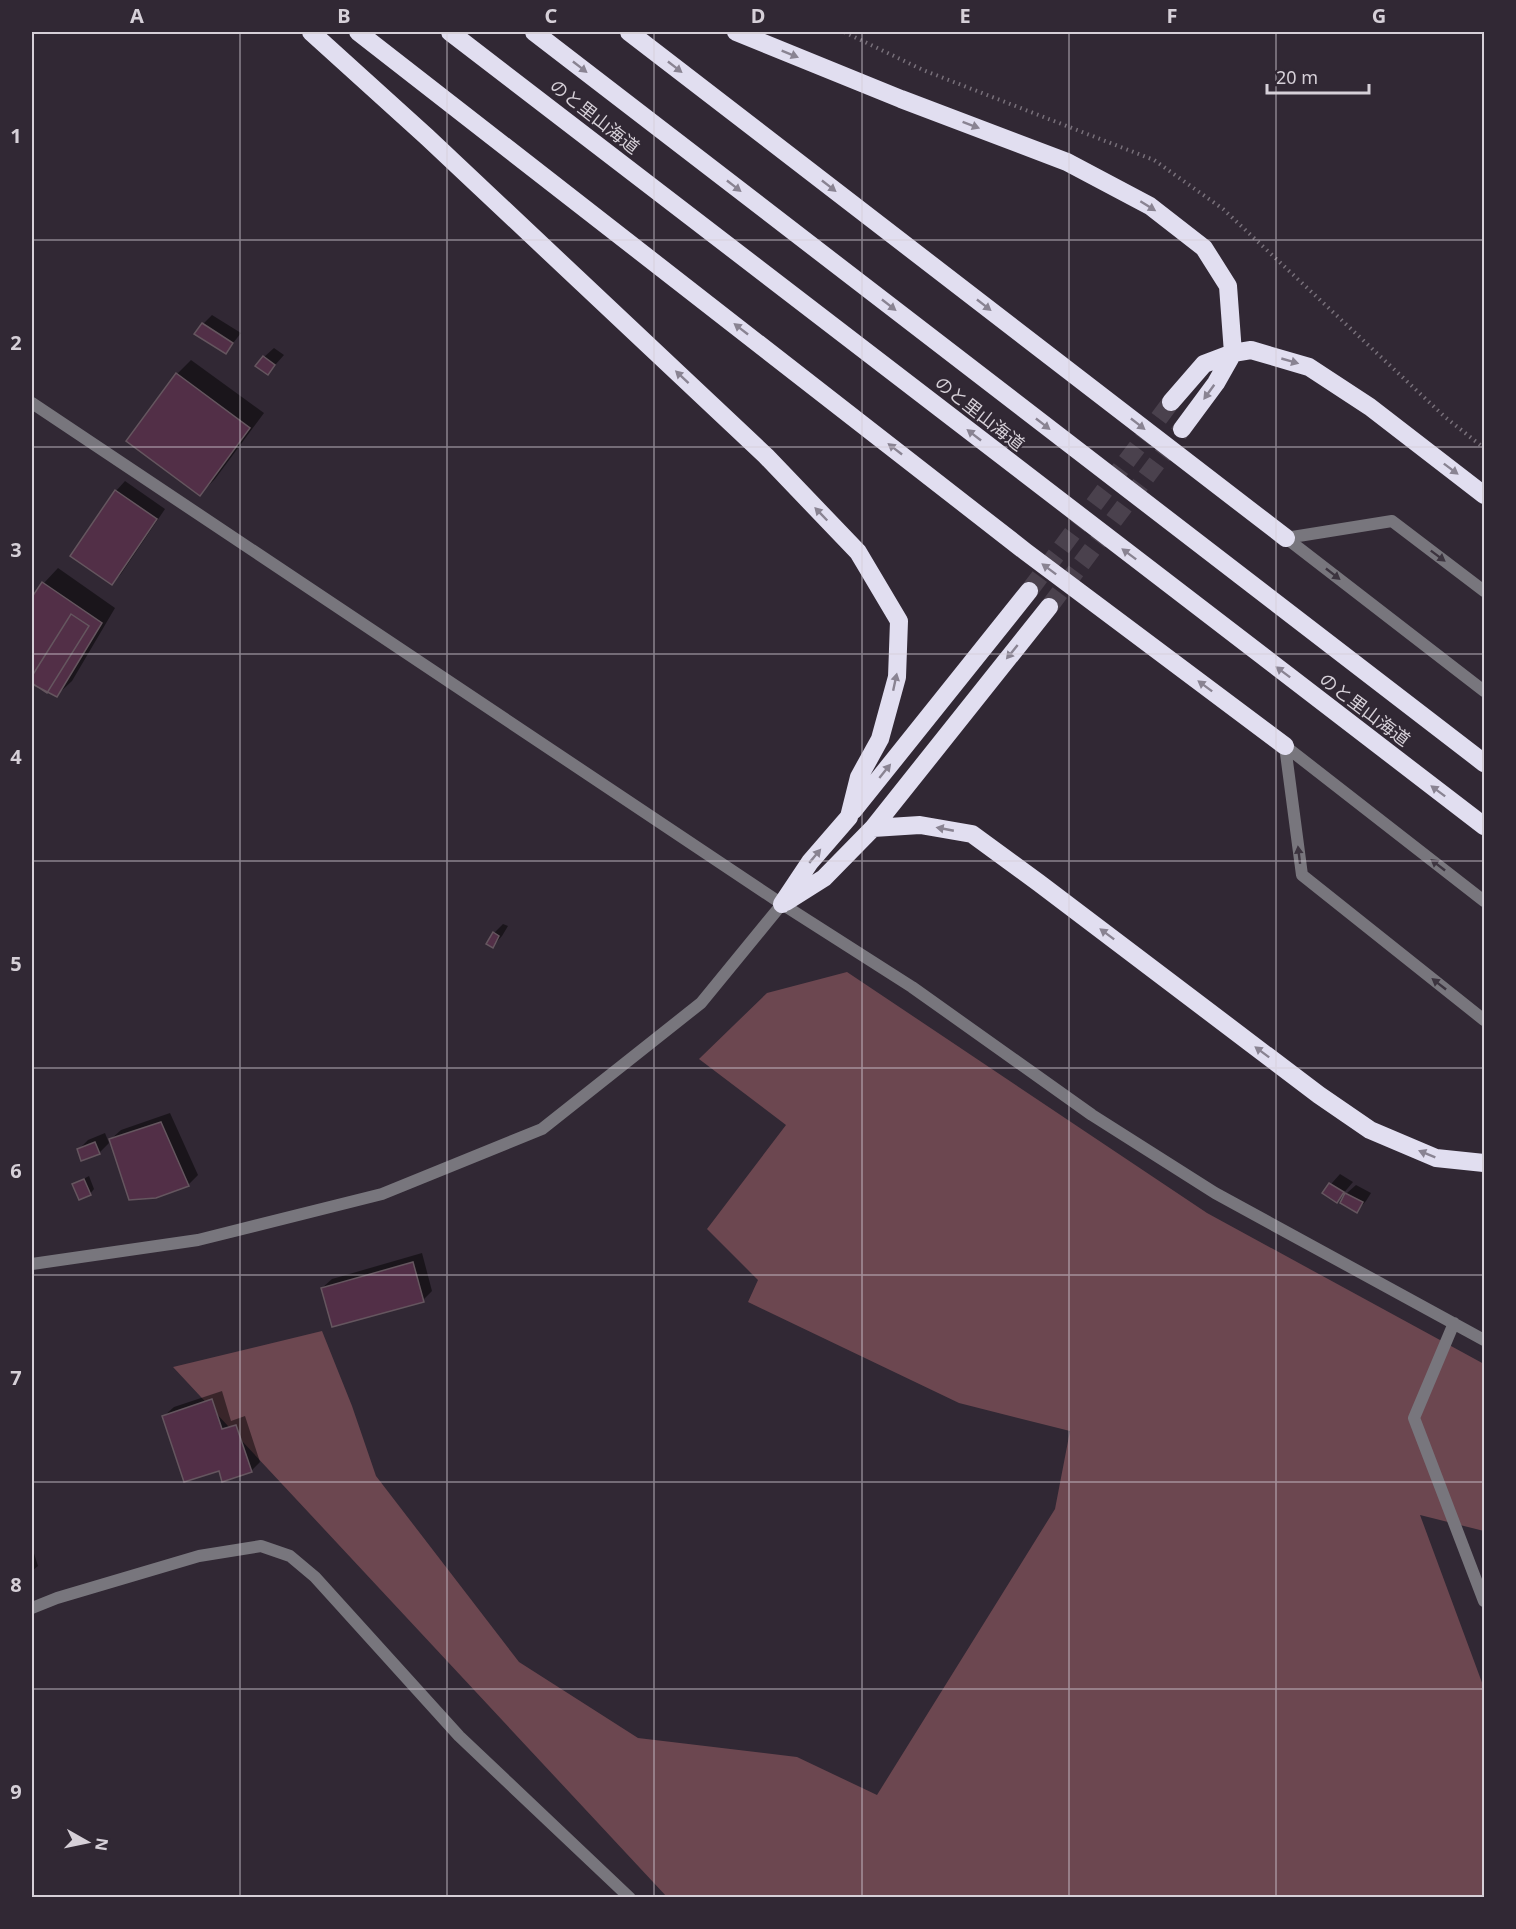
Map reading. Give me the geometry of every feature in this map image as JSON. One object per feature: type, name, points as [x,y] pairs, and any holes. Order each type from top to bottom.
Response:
[{"type":"highway","points":[[311,32],[427,136],[766,456],[858,552],[898,621],[897,677],[880,740],[859,777],[849,817]]},
{"type":"highway","points":[[358,32],[1026,552],[1285,746]]},
{"type":"highway","name":"のと里山海道","points":[[450,32],[1485,826]]},
{"type":"highway","name":"のと里山海道","points":[[534,32],[1485,763]]},
{"type":"highway","points":[[628,32],[1286,538]]},
{"type":"highway","points":[[736,32],[901,99],[1067,162],[1149,206],[1204,248],[1228,286],[1233,353],[1216,383],[1182,429]]},
{"type":"highway","points":[[1171,402],[1204,364],[1233,353],[1251,350],[1309,367],[1370,407],[1485,495]]},
{"type":"highway","points":[[782,904],[810,862],[849,817],[1029,591]]},
{"type":"highway","points":[[782,904],[824,878],[873,828],[1049,607]]},
{"type":"highway","points":[[873,828],[920,825],[972,834],[1319,1095],[1370,1130],[1436,1158],[1485,1163]]},
{"type":"street","points":[[32,403],[782,904],[912,987],[1092,1115],[1215,1193],[1485,1340]]},
{"type":"street","points":[[1286,538],[1392,521],[1485,591]]},
{"type":"street","points":[[1286,538],[1485,691]]},
{"type":"street","points":[[1285,746],[1485,901]]},
{"type":"street","points":[[1285,746],[1302,875],[1485,1020]]},
{"type":"street","points":[[32,1264],[198,1240],[382,1194],[542,1129],[701,1003],[782,904]]},
{"type":"street","points":[[1454,1323],[1414,1418],[1485,1601]]},
{"type":"street","points":[[32,1608],[57,1598],[199,1556],[261,1546],[290,1556],[315,1577],[459,1736],[630,1898]]},
{"type":"shaded area","points":[[847,972],[1207,1213],[1484,1364],[1484,1531],[1420,1515],[1484,1688],[1484,1897],[667,1897],[173,1367],[322,1331],[352,1406],[376,1476],[519,1662],[638,1738],[797,1757],[877,1795],[1055,1509],[1070,1431],[959,1403],[748,1302],[758,1280],[707,1229],[786,1125],[699,1059],[767,993]]},
{"type":"building","points":[[202,323],[233,343],[226,354],[194,334]]},
{"type":"building","points":[[263,356],[275,365],[268,375],[255,366]]},
{"type":"building","points":[[176,373],[250,428],[200,496],[126,441]]},
{"type":"building","points":[[115,490],[157,519],[112,585],[70,556]]},
{"type":"building","points":[[42,582],[102,623],[57,697],[32,684],[32,597]]},
{"type":"building","points":[[71,614],[89,626],[47,693],[32,683],[32,676]]},
{"type":"building","points":[[493,932],[499,936],[493,948],[486,944]]},
{"type":"building","points":[[161,1122],[189,1186],[156,1198],[129,1200],[109,1139]]},
{"type":"building","points":[[95,1142],[100,1154],[81,1161],[77,1149]]},
{"type":"building","points":[[84,1179],[91,1195],[79,1200],[72,1184]]},
{"type":"building","points":[[1329,1183],[1344,1192],[1337,1203],[1322,1193]]},
{"type":"building","points":[[1345,1193],[1363,1202],[1357,1213],[1340,1203]]},
{"type":"building","points":[[413,1262],[424,1302],[332,1327],[321,1288]]},
{"type":"building","points":[[212,1399],[222,1429],[236,1425],[252,1472],[222,1482],[219,1471],[184,1482],[162,1416]]},
{"type":"tunnel","points":[[1029,591],[1171,402]]},
{"type":"tunnel","points":[[1049,607],[1182,429]]}]
